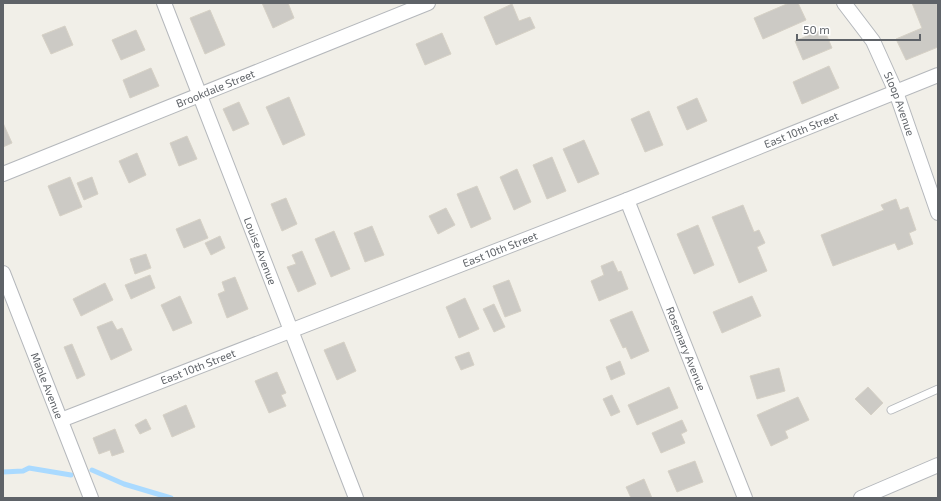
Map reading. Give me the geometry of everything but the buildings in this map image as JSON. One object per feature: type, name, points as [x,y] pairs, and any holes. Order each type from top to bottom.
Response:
[{"type":"street","name":"Louise Avenue","points":[[164,3],[356,498]]},
{"type":"street","name":"Brookdale Street","points":[[3,174],[428,3]]},
{"type":"street","name":"Sloop Avenue","points":[[844,3],[873,41],[896,92],[938,213]]},
{"type":"street","name":"East 10th Street","points":[[61,420],[291,332],[627,200],[938,75]]},
{"type":"street","name":"Rosemary Avenue","points":[[627,200],[745,498]]},
{"type":"street","name":"Mable Avenue","points":[[3,273],[91,498]]},
{"type":"street","points":[[861,498],[938,465]]},
{"type":"lane","points":[[891,410],[938,389]]},
{"type":"waterway","points":[[3,472],[23,471],[29,468],[71,475]]},
{"type":"waterway","points":[[92,470],[124,484],[171,498]]}]
